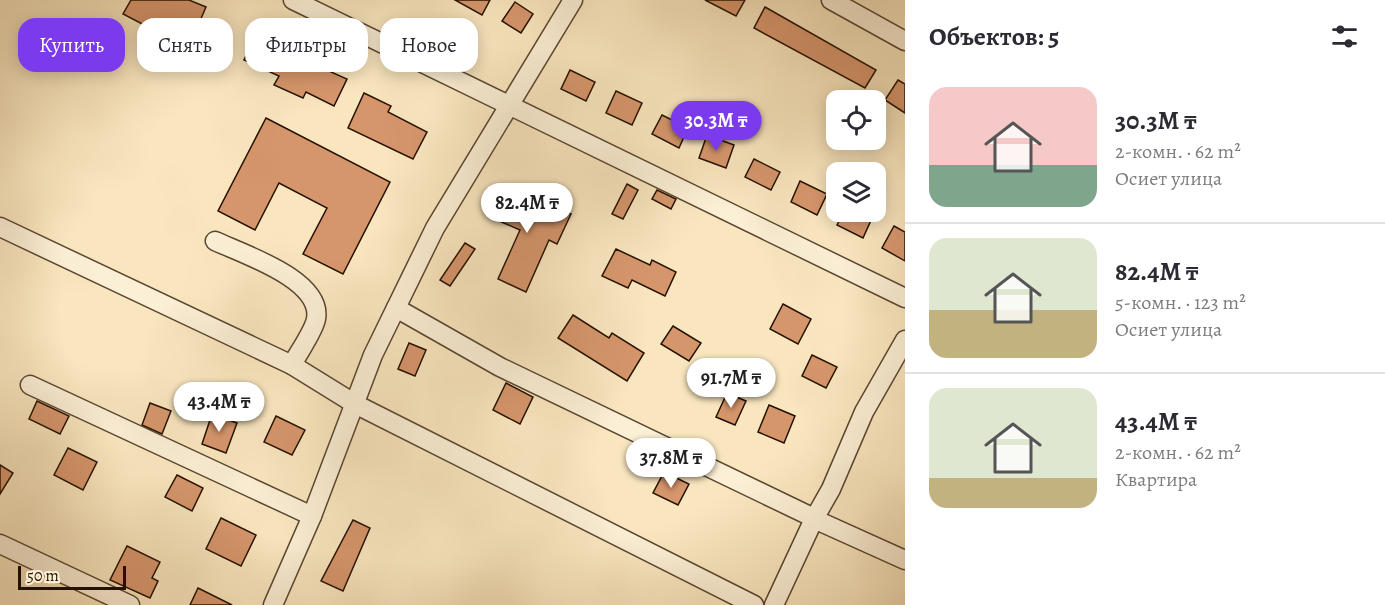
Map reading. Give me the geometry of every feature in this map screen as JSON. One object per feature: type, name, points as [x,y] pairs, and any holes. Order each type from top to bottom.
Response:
[{"type":"street","points":[[293,0],[905,298]]},
{"type":"street","points":[[273,605],[312,516],[373,355],[435,228],[511,106],[573,0]]},
{"type":"street","points":[[831,0],[905,41]]},
{"type":"street","points":[[0,227],[292,365],[355,404],[754,605]]},
{"type":"street","points":[[215,241],[300,282],[313,298],[316,319],[292,365]]},
{"type":"street","points":[[396,308],[500,367],[905,561]]},
{"type":"street","points":[[774,605],[814,519],[831,489],[864,412],[905,340]]},
{"type":"street","points":[[30,385],[312,516]]},
{"type":"street","points":[[0,544],[130,605]]},
{"type":"building","points":[[131,0],[189,0],[206,7],[201,18],[137,18],[137,21],[123,14]]},
{"type":"building","points":[[455,0],[490,0],[482,15]]},
{"type":"building","points":[[705,0],[745,0],[736,16]]},
{"type":"building","points":[[515,2],[533,14],[521,33],[502,21]]},
{"type":"building","points":[[765,7],[876,70],[865,88],[754,28]]},
{"type":"building","points":[[570,70],[595,82],[586,101],[561,89]]},
{"type":"building","points":[[270,72],[331,72],[347,79],[334,106],[306,92],[303,98],[274,85],[279,76]]},
{"type":"building","points":[[898,80],[905,84],[905,113],[886,101]]},
{"type":"building","points":[[616,91],[642,103],[632,125],[606,113]]},
{"type":"building","points":[[364,93],[391,106],[388,112],[427,132],[413,159],[348,128]]},
{"type":"building","points":[[662,115],[688,128],[679,148],[652,134]]},
{"type":"building","points":[[266,118],[390,182],[343,274],[303,254],[327,208],[279,183],[255,230],[218,211]]},
{"type":"building","points":[[707,135],[734,145],[726,168],[699,158]]},
{"type":"building","points":[[754,159],[780,172],[771,190],[745,177]]},
{"type":"building","points":[[800,181],[826,194],[817,215],[791,202]]},
{"type":"building","points":[[627,184],[638,190],[623,219],[612,214]]},
{"type":"building","points":[[503,186],[571,214],[557,244],[549,240],[526,292],[498,279],[520,230],[490,217]]},
{"type":"building","points":[[657,190],[676,199],[671,209],[652,199]]},
{"type":"building","points":[[839,222],[870,222],[863,238],[837,225]]},
{"type":"building","points":[[894,226],[905,232],[905,261],[882,248]]},
{"type":"building","points":[[465,243],[475,249],[450,286],[440,280]]},
{"type":"building","points":[[616,249],[650,265],[652,260],[676,272],[665,296],[632,280],[628,288],[602,276]]},
{"type":"building","points":[[783,304],[811,319],[798,344],[770,329]]},
{"type":"building","points":[[573,315],[609,338],[612,333],[644,353],[627,381],[558,338]]},
{"type":"building","points":[[673,326],[701,343],[689,361],[661,344]]},
{"type":"building","points":[[409,343],[426,350],[415,376],[398,369]]},
{"type":"building","points":[[812,355],[837,367],[826,388],[802,376]]},
{"type":"building","points":[[506,383],[533,397],[520,424],[493,410]]},
{"type":"building","points":[[727,393],[746,401],[735,425],[716,417]]},
{"type":"building","points":[[37,401],[69,416],[60,434],[29,419]]},
{"type":"building","points":[[150,403],[171,411],[162,434],[142,425]]},
{"type":"building","points":[[769,405],[795,416],[784,443],[758,432]]},
{"type":"building","points":[[212,414],[237,423],[226,453],[202,444]]},
{"type":"building","points":[[276,416],[305,430],[292,455],[264,442]]},
{"type":"building","points":[[68,448],[97,462],[83,490],[54,475]]},
{"type":"building","points":[[0,465],[13,473],[0,494]]},
{"type":"building","points":[[664,472],[689,484],[678,505],[653,493]]},
{"type":"building","points":[[177,475],[203,488],[192,511],[165,497]]},
{"type":"building","points":[[221,518],[256,535],[241,566],[206,549]]},
{"type":"building","points":[[353,520],[370,528],[343,591],[321,581]]},
{"type":"building","points":[[127,546],[160,562],[152,578],[158,581],[150,598],[110,580]]},
{"type":"building","points":[[198,588],[232,605],[190,605]]}]
